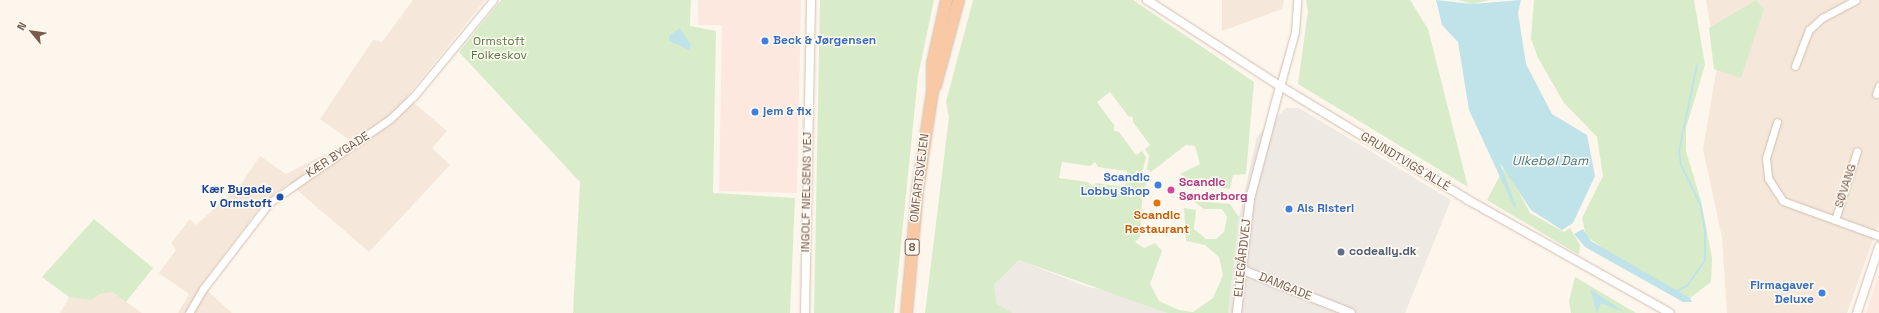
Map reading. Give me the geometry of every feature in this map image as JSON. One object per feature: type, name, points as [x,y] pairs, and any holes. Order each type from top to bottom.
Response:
[{"type":"highway","name":"OMFARTSVEJEN","points":[[932,91],[932,63],[946,0]]},
{"type":"highway","name":"OMFARTSVEJEN","points":[[906,313],[917,190],[932,91],[958,0]]},
{"type":"street","name":"KÆR BYGADE","points":[[189,313],[203,289],[269,203],[390,119],[414,96],[493,0]]},
{"type":"street","name":"INGOLF NIELSENS VEJ","points":[[805,313],[811,0]]},
{"type":"street","name":"GRUNDTVIGS ALLÉ","points":[[1147,0],[1280,86],[1468,200],[1670,313]]},
{"type":"street","points":[[1280,86],[1295,32],[1297,0]]},
{"type":"street","points":[[1795,66],[1809,30],[1822,18],[1856,0]]},
{"type":"street","name":"ELLEGÅRDVEJ","points":[[1237,313],[1240,269],[1250,199],[1280,86]]},
{"type":"street","points":[[1876,94],[1879,86]]},
{"type":"street","name":"SØVANG","points":[[1777,122],[1766,158],[1768,178],[1774,191],[1794,208],[1879,236]]},
{"type":"street","name":"SØVANG","points":[[1834,220],[1857,151]]},
{"type":"street","points":[[1857,313],[1879,247]]},
{"type":"street","name":"DAMGADE","points":[[1240,269],[1351,313]]},
{"type":"shaded area","points":[[413,0],[485,0],[407,97],[447,131],[432,148],[450,165],[369,252],[289,183],[258,210],[201,285],[232,313],[178,313],[189,294],[159,273],[176,250],[171,243],[190,219],[196,225],[239,187],[260,156],[286,174],[351,141],[320,119],[373,40],[382,42]]},
{"type":"shaded area","points":[[698,0],[801,0],[797,193],[719,191],[722,25],[698,25]]},
{"type":"shaded area","points":[[1222,0],[1284,0],[1282,9],[1222,31]]},
{"type":"shaded area","points":[[1706,0],[1879,0],[1879,223],[1847,313],[1727,313],[1722,238],[1703,149],[1717,67]]},
{"type":"shaded area","points":[[1286,108],[1299,108],[1451,200],[1405,313],[1228,313],[1239,217],[1257,136]]},
{"type":"shaded area","points":[[1019,260],[1085,286],[1122,294],[1167,313],[1013,313],[997,304],[994,285]]},
{"type":"shaded area","points":[[1879,273],[1879,313],[1866,313]]},
{"type":"shaded area","points":[[112,292],[142,313],[60,313],[70,296],[92,300],[100,294]]},
{"type":"green space","name":"Ormstoft Folkeskov","points":[[501,0],[691,0],[690,26],[716,31],[713,193],[795,198],[790,313],[573,313],[580,182],[459,52]]},
{"type":"green space","points":[[820,0],[934,0],[918,76],[894,313],[814,313]]},
{"type":"green space","points":[[973,0],[1133,0],[1254,82],[1246,174],[1233,175],[1230,189],[1202,186],[1180,174],[1200,164],[1195,146],[1186,145],[1151,172],[1147,169],[1149,156],[1145,149],[1150,145],[1133,122],[1133,117],[1128,116],[1110,92],[1097,102],[1114,125],[1114,131],[1119,132],[1136,155],[1142,151],[1146,157],[1143,170],[1133,178],[1127,177],[1127,171],[1098,167],[1095,162],[1090,166],[1062,162],[1059,178],[1088,182],[1092,186],[1096,183],[1125,187],[1126,181],[1133,182],[1145,173],[1148,176],[1142,201],[1140,237],[1135,242],[1144,248],[1155,243],[1162,251],[1150,284],[1159,301],[1179,310],[1193,312],[1213,298],[1223,275],[1219,257],[1205,245],[1186,241],[1184,208],[1196,210],[1194,229],[1206,239],[1216,239],[1224,232],[1227,217],[1222,209],[1204,209],[1193,201],[1230,204],[1239,217],[1228,313],[1167,313],[1019,260],[994,285],[997,304],[1013,313],[925,313],[949,117],[946,102]]},
{"type":"green space","points":[[1306,0],[1410,0],[1428,29],[1468,187],[1298,84],[1308,11]]},
{"type":"green space","points":[[1458,0],[1490,0],[1472,4]]},
{"type":"green space","points":[[1534,0],[1694,0],[1705,65],[1686,128],[1686,151],[1701,201],[1712,258],[1711,282],[1690,298],[1620,260],[1586,236],[1582,218],[1603,176],[1597,137],[1564,103],[1538,58],[1531,39]]},
{"type":"green space","points":[[1756,0],[1764,9],[1741,78],[1714,69],[1709,28]]},
{"type":"green space","points":[[1505,166],[1530,213],[1564,232],[1570,228],[1580,245],[1579,255],[1487,200]]},
{"type":"green space","points":[[94,219],[153,268],[126,302],[112,292],[100,294],[92,300],[69,297],[42,277]]},
{"type":"green space","points":[[1575,277],[1636,313],[1571,313],[1569,301]]},
{"type":"water","name":"Ulkebøl Dam","points":[[1436,0],[1472,4],[1521,0],[1518,13],[1526,64],[1552,114],[1587,135],[1595,176],[1573,223],[1562,230],[1531,210],[1500,163],[1517,208],[1513,205],[1469,110],[1458,42],[1442,25]]},
{"type":"water","points":[[680,28],[691,45],[689,50],[669,41],[669,36]]},
{"type":"water","points":[[1583,229],[1591,241],[1690,298],[1692,302],[1683,302],[1585,247],[1574,234]]},
{"type":"water","points":[[1590,289],[1625,313],[1601,303],[1597,313]]},
{"type":"waterway","points":[[1677,291],[1687,286],[1705,260],[1705,231],[1700,204],[1681,165],[1679,151],[1697,65]]},
{"type":"place","name":"Beck & Jørgensen","points":[[765,41]]},
{"type":"place","name":"jem & fix","points":[[755,112]]},
{"type":"place","name":"Scandic Lobby Shop","points":[[1158,185]]},
{"type":"place","name":"Scandic Sønderborg","points":[[1171,190]]},
{"type":"place","name":"Kær Bygade v Ormstoft","points":[[280,197]]},
{"type":"place","name":"Scandic Restaurant","points":[[1157,203]]},
{"type":"place","name":"Als Risteri","points":[[1289,209]]},
{"type":"place","name":"codeally.dk","points":[[1341,252]]},
{"type":"place","name":"Firmagaver Deluxe","points":[[1822,293]]}]
